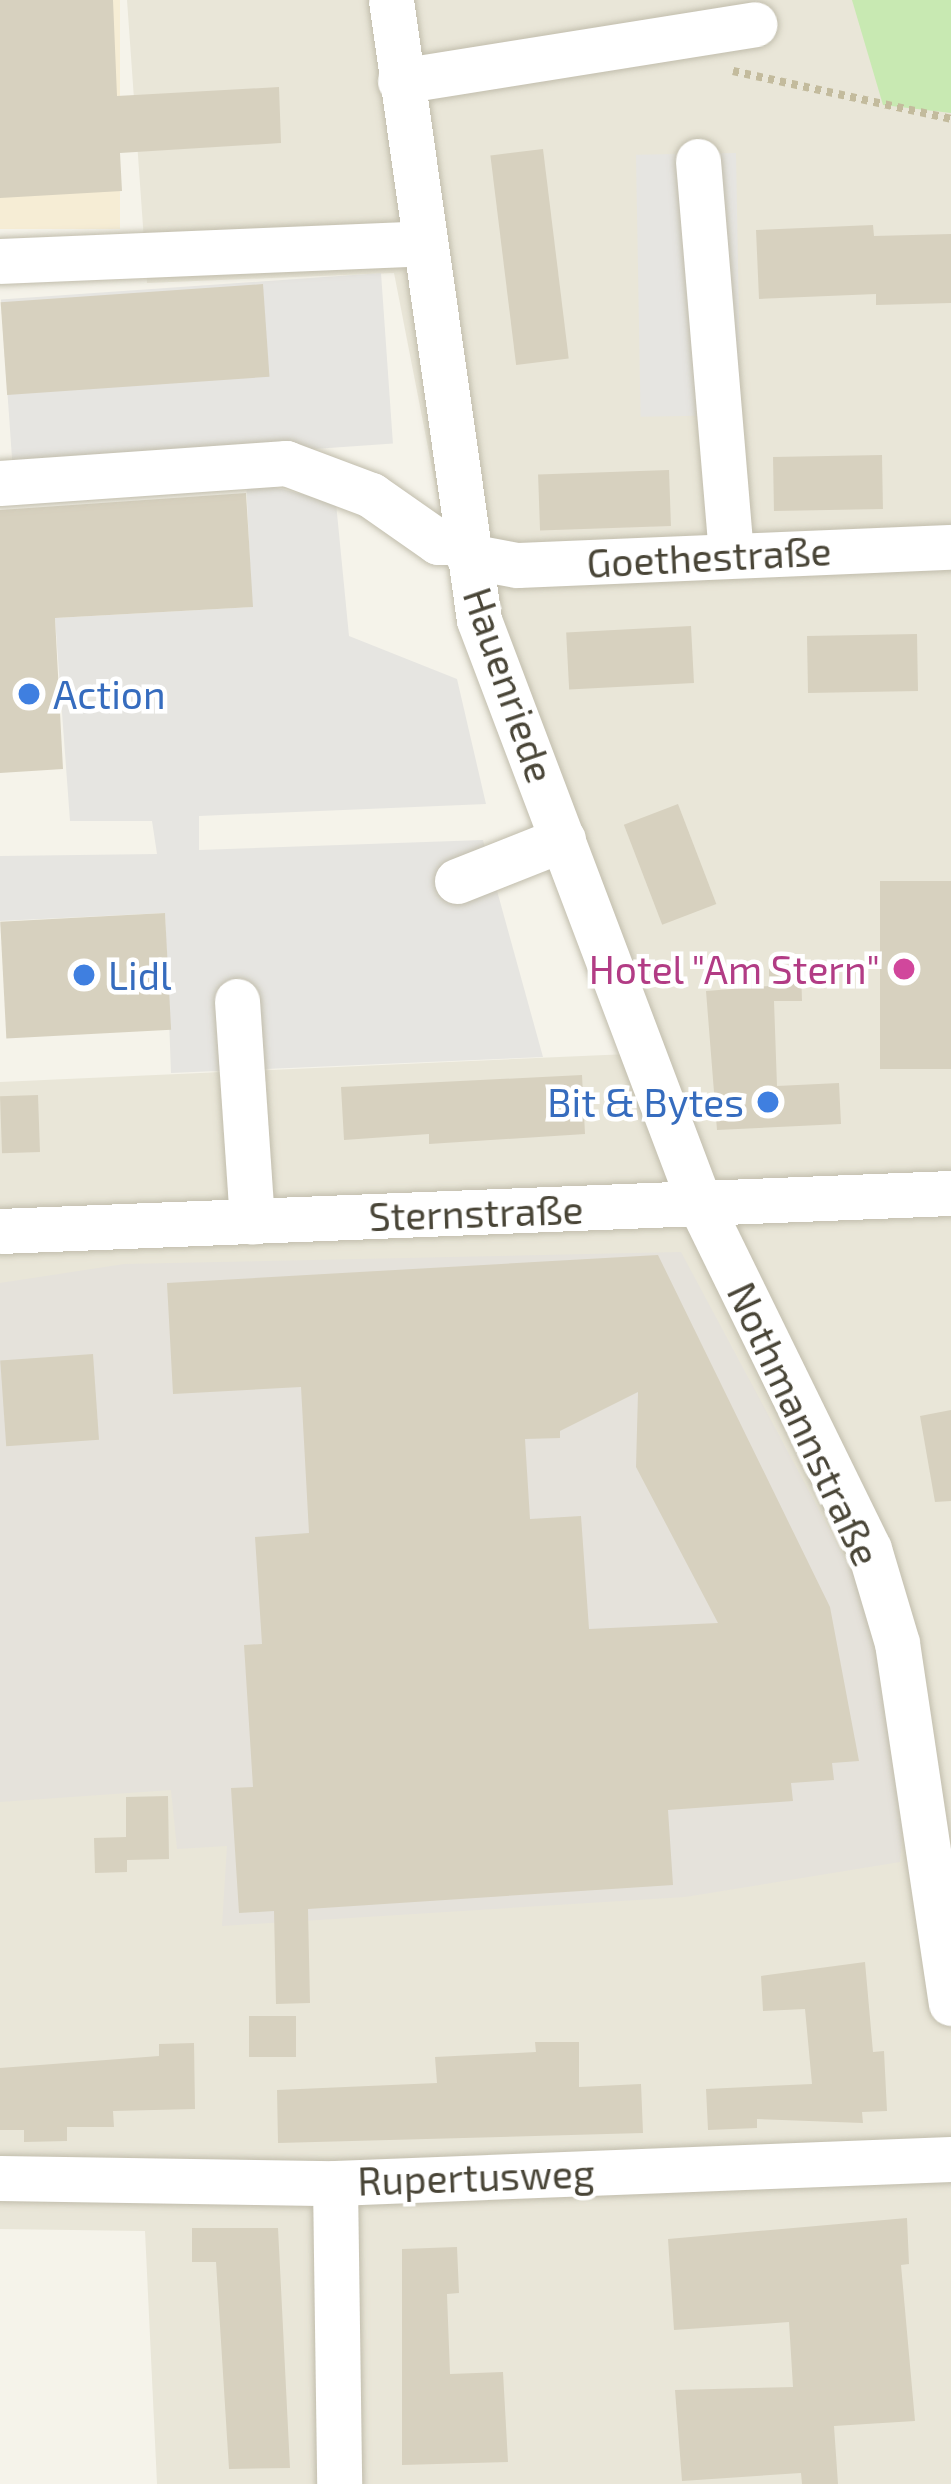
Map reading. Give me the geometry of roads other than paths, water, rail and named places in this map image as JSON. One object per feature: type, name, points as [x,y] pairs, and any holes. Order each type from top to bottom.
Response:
[{"type":"street","name":"Hauenriede","points":[[391,0],[421,243],[479,620],[700,1204]]},
{"type":"street","points":[[400,81],[754,23]]},
{"type":"street","points":[[698,161],[730,553]]},
{"type":"street","points":[[0,261],[421,243]]},
{"type":"street","name":"Goethestraße","points":[[0,483],[286,464],[371,495],[438,542],[517,565],[951,547]]},
{"type":"street","points":[[457,881],[563,839]]},
{"type":"street","points":[[237,1001],[252,1221]]},
{"type":"street","name":"Sternstraße","points":[[0,1231],[951,1193]]},
{"type":"street","name":"Nothmannstraße","points":[[700,1204],[869,1549],[897,1643],[946,1932],[951,2002]]},
{"type":"street","name":"Rupertusweg","points":[[0,2178],[335,2183],[951,2159]]},
{"type":"street","points":[[335,2183],[339,2484]]},
{"type":"place","name":"Action","points":[[29,694]]},
{"type":"place","name":"Hotel \"Am Stern\"","points":[[904,969]]},
{"type":"place","name":"Lidl","points":[[84,975]]},
{"type":"place","name":"Bit & Bytes","points":[[768,1102]]}]
